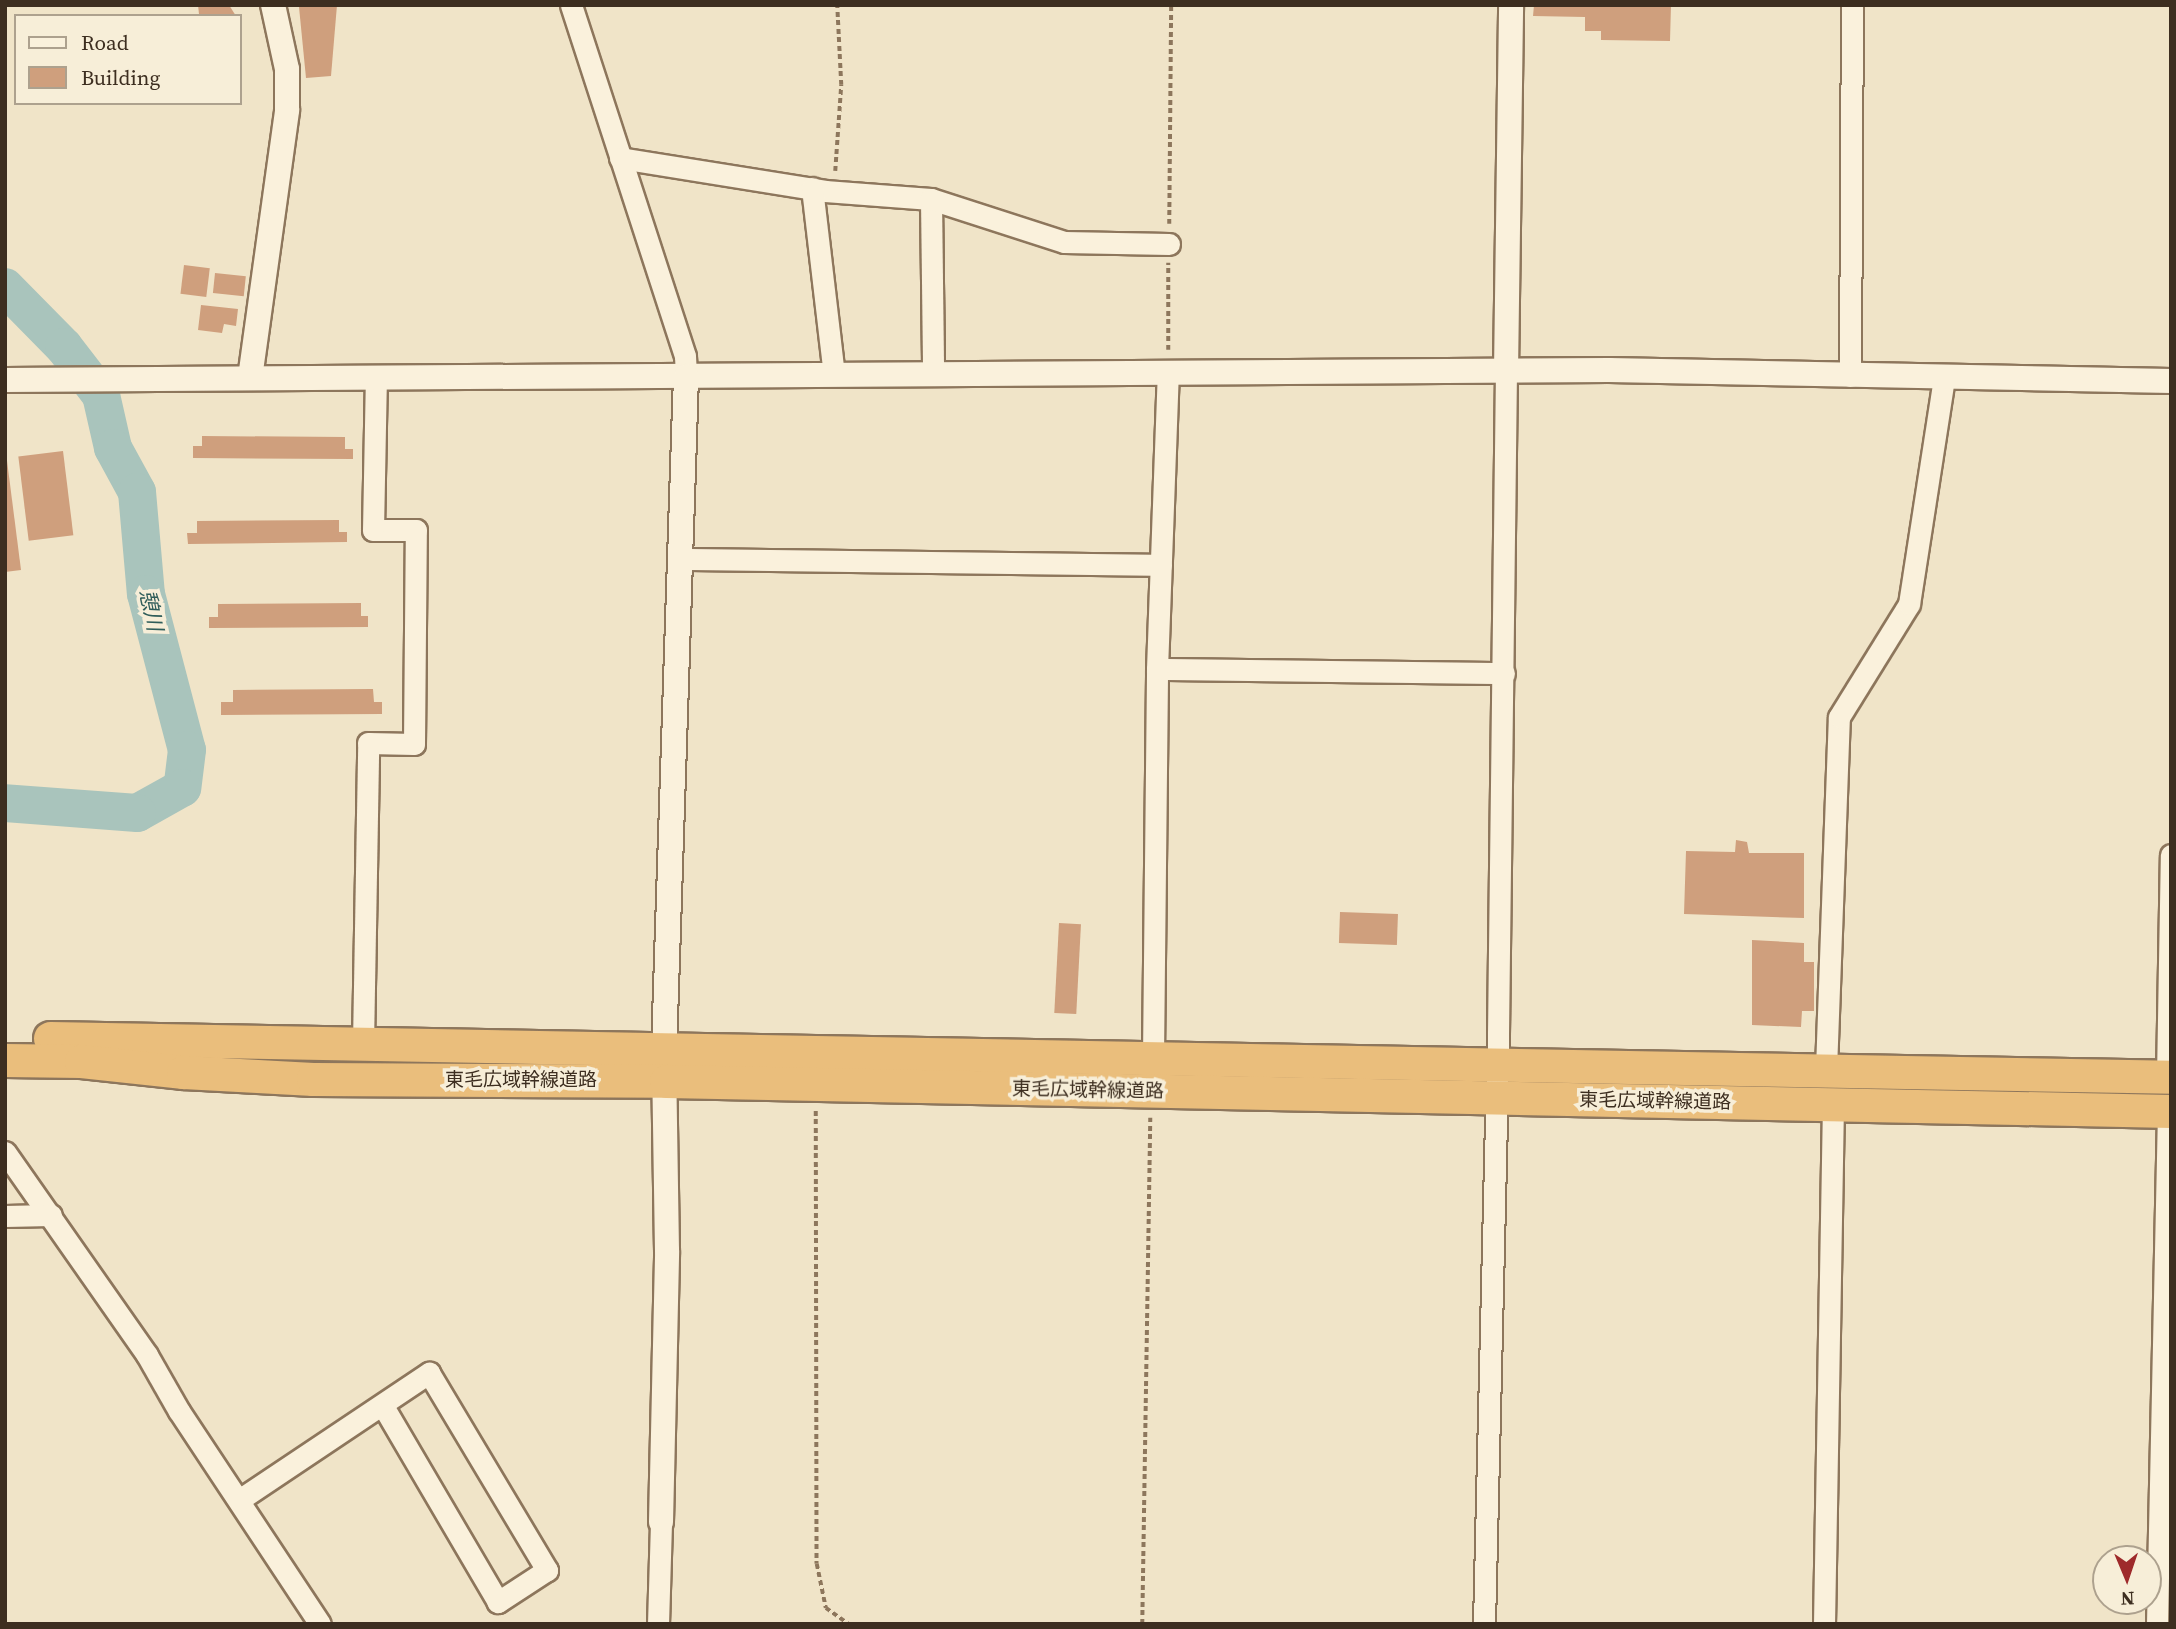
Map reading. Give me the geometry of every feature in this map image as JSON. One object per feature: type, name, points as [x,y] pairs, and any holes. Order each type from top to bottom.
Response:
[{"type":"highway","name":"東毛広域幹線道路","points":[[5,1037],[363,1044],[665,1066],[816,1084],[1150,1092],[1496,1083],[1826,1069],[2169,1077]]},
{"type":"highway","name":"東毛広域幹線道路","points":[[5,1060],[81,1061],[183,1072],[313,1079],[665,1066],[1153,1057],[1496,1083],[1833,1104],[2169,1111]]},
{"type":"street","points":[[250,378],[287,110],[287,69],[273,5]]},
{"type":"street","points":[[571,5],[685,356],[665,1066],[659,1624]]},
{"type":"street","points":[[1485,1624],[1504,673],[1511,5]]},
{"type":"street","points":[[1850,376],[1852,5]]},
{"type":"street","points":[[621,158],[834,191],[931,199],[1064,242],[1169,244]]},
{"type":"street","points":[[812,188],[834,375]]},
{"type":"street","points":[[931,199],[933,374]]},
{"type":"street","points":[[5,380],[1506,371],[2171,381]]},
{"type":"street","points":[[1153,1057],[1157,669],[1168,372]]},
{"type":"street","points":[[363,1044],[368,743],[414,744],[416,530],[373,530],[376,377]]},
{"type":"street","points":[[1826,1069],[1839,717],[1909,604],[1944,377]]},
{"type":"street","points":[[680,559],[1160,565]]},
{"type":"street","points":[[1157,669],[1504,673]]},
{"type":"street","points":[[2169,1077],[2171,855]]},
{"type":"street","points":[[1824,1624],[1833,1104]]},
{"type":"street","points":[[2157,1624],[2169,1111]]},
{"type":"street","points":[[5,1152],[51,1215],[320,1624]]},
{"type":"street","points":[[5,1216],[51,1215]]},
{"type":"street","points":[[239,1500],[429,1373],[547,1570],[498,1602],[383,1406]]},
{"type":"path","points":[[834,191],[841,85],[837,5]]},
{"type":"path","points":[[1168,372],[1171,5]]},
{"type":"path","points":[[816,1084],[817,1564],[826,1608],[849,1624]]},
{"type":"path","points":[[1142,1624],[1150,1092]]},
{"type":"building","points":[[198,5],[229,5],[235,14],[199,14]]},
{"type":"building","points":[[337,5],[331,76],[306,78],[299,7]]},
{"type":"building","points":[[1534,5],[1671,5],[1670,41],[1601,40],[1601,31],[1585,31],[1585,17],[1533,16]]},
{"type":"building","points":[[184,265],[210,268],[206,297],[180,294]]},
{"type":"building","points":[[215,273],[246,276],[244,296],[213,293]]},
{"type":"building","points":[[201,305],[238,309],[236,326],[224,324],[222,333],[198,330]]},
{"type":"building","points":[[202,436],[345,437],[345,449],[353,449],[353,459],[193,458],[193,446],[202,446]]},
{"type":"building","points":[[5,445],[21,570],[5,572]]},
{"type":"building","points":[[63,451],[73,535],[29,541],[18,456]]},
{"type":"building","points":[[339,520],[339,532],[347,532],[347,542],[188,544],[187,533],[197,533],[197,521]]},
{"type":"building","points":[[361,603],[361,616],[368,616],[368,627],[209,628],[209,617],[218,617],[218,604]]},
{"type":"building","points":[[373,689],[374,702],[382,702],[382,714],[221,715],[221,702],[233,702],[233,690]]},
{"type":"building","points":[[1736,840],[1747,842],[1749,853],[1804,853],[1804,918],[1684,914],[1686,851],[1735,852]]},
{"type":"building","points":[[1340,912],[1398,914],[1397,945],[1339,943]]},
{"type":"building","points":[[1059,923],[1081,924],[1076,1014],[1054,1013]]},
{"type":"building","points":[[1752,940],[1804,943],[1804,962],[1814,962],[1814,1011],[1802,1011],[1801,1027],[1752,1025]]},
{"type":"waterway","name":"憩川","points":[[5,287],[64,347],[101,395],[113,448],[137,492],[146,594],[187,750],[182,788],[137,813],[5,803]]}]
